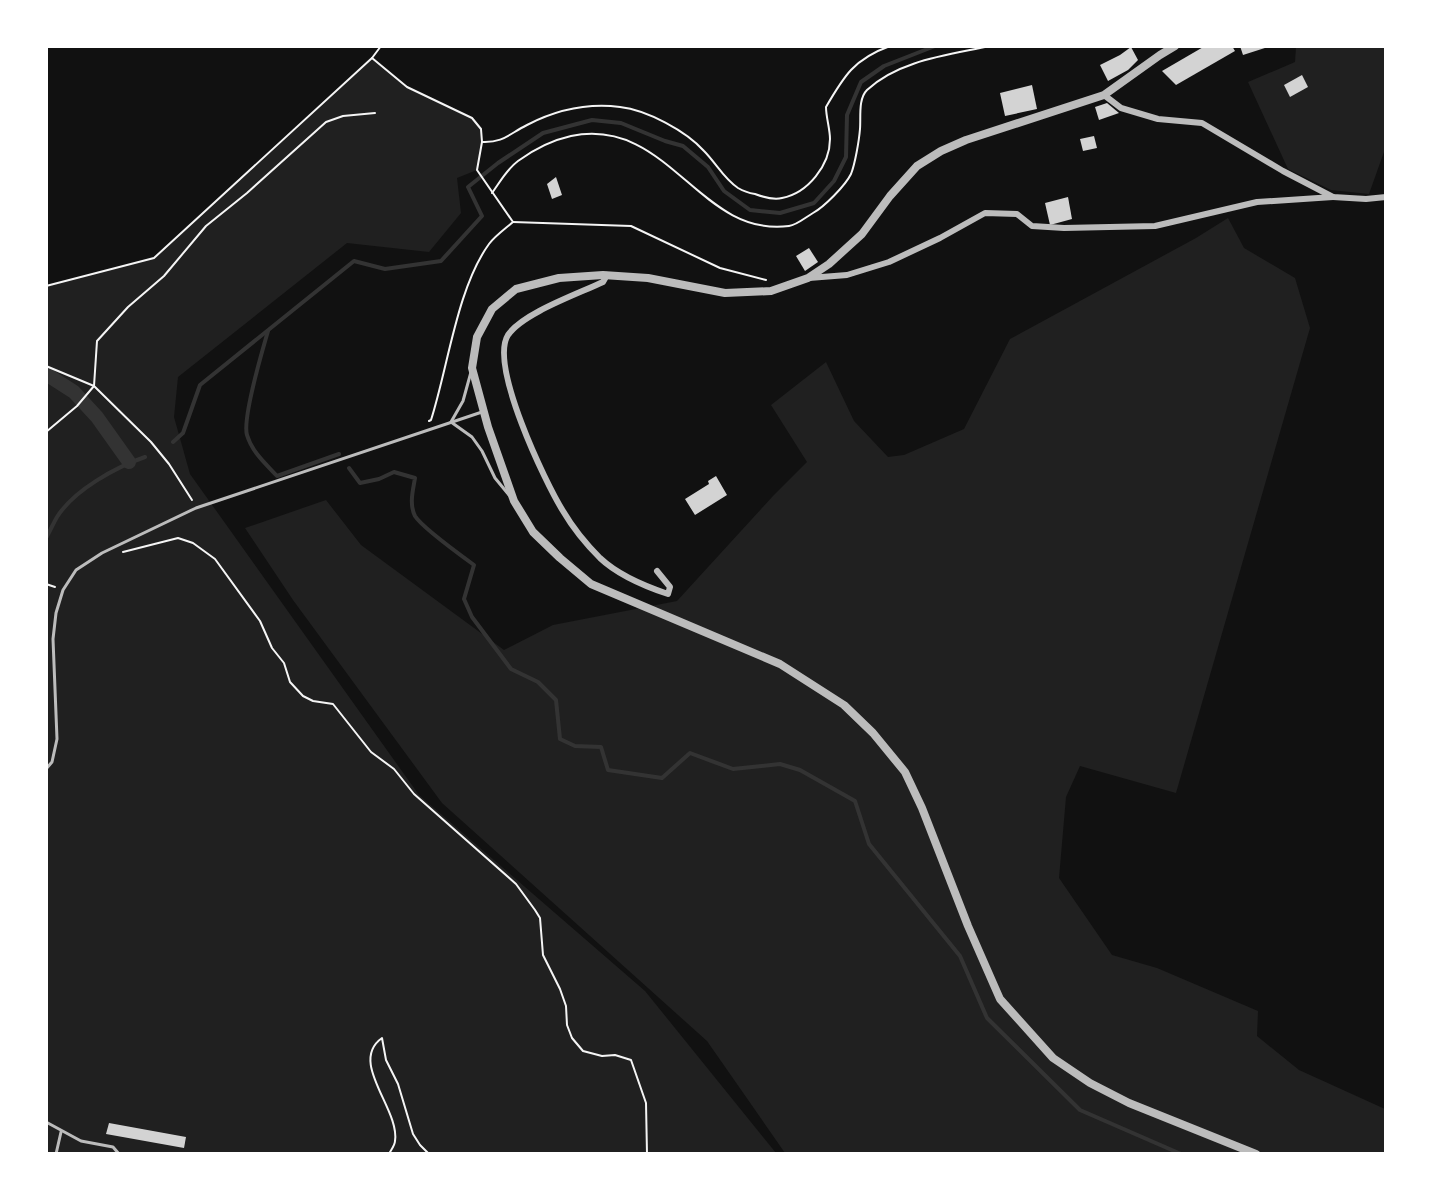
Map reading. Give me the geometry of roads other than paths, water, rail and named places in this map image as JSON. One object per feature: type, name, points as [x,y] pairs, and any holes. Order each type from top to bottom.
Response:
[{"type":"street","points":[[1175,46],[1104,95],[966,141],[917,166],[890,196],[862,234],[829,264],[808,278],[771,291],[725,293],[648,278],[607,275],[559,278],[516,289],[492,309],[477,337],[472,368],[514,501],[533,532],[560,558],[591,584],[780,664],[843,705],[873,733],[905,772],[1000,999],[1053,1058],[1090,1083],[1129,1103],[1256,1154]]},
{"type":"street","points":[[1104,95],[1121,108],[1158,119],[1202,123],[1283,171],[1333,196]]},
{"type":"street","points":[[808,278],[847,275],[889,262],[940,238],[985,213],[1017,214],[1032,226],[1064,228],[1155,226],[1257,202],[1333,196],[1366,199],[1386,197]]},
{"type":"street","points":[[607,275],[603,282],[519,324],[508,336],[503,351],[515,405],[530,446],[540,470],[563,511],[582,538],[601,559],[630,579],[668,594],[670,587],[657,571]]},
{"type":"lane","points":[[451,423],[463,401],[472,368]]},
{"type":"lane","points":[[46,769],[52,762],[57,739],[53,639],[56,613],[63,590],[76,570],[112,548],[196,508],[484,411]]},
{"type":"lane","points":[[451,423],[472,437],[482,451],[495,478],[514,501]]},
{"type":"lane","points":[[46,1122],[81,1141],[113,1147],[119,1154]]},
{"type":"lane","points":[[56,1154],[61,1132]]},
{"type":"waterway","points":[[173,442],[183,433],[200,385],[354,261],[385,269],[441,261],[482,216],[468,187],[498,163],[543,133],[592,120],[621,123],[683,146],[708,167],[724,191],[750,210],[780,213],[814,203],[834,181],[846,157],[847,115],[861,82],[884,66],[935,46]]},
{"type":"waterway","points":[[268,331],[247,415],[247,435],[252,447],[277,476],[339,454]]},
{"type":"waterway","points":[[46,374],[74,392],[97,417],[129,462]]},
{"type":"waterway","points":[[46,538],[57,517],[74,498],[109,473],[145,457]]},
{"type":"waterway","points":[[349,468],[360,483],[379,479],[394,472],[415,478],[412,502],[415,516],[433,534],[474,565],[464,599],[472,617],[511,669],[538,682],[556,700],[560,739],[575,746],[601,747],[608,770],[662,778],[690,753],[733,769],[780,764],[800,770],[855,801],[869,844],[960,956],[987,1018],[1080,1110],[1181,1154]]}]
